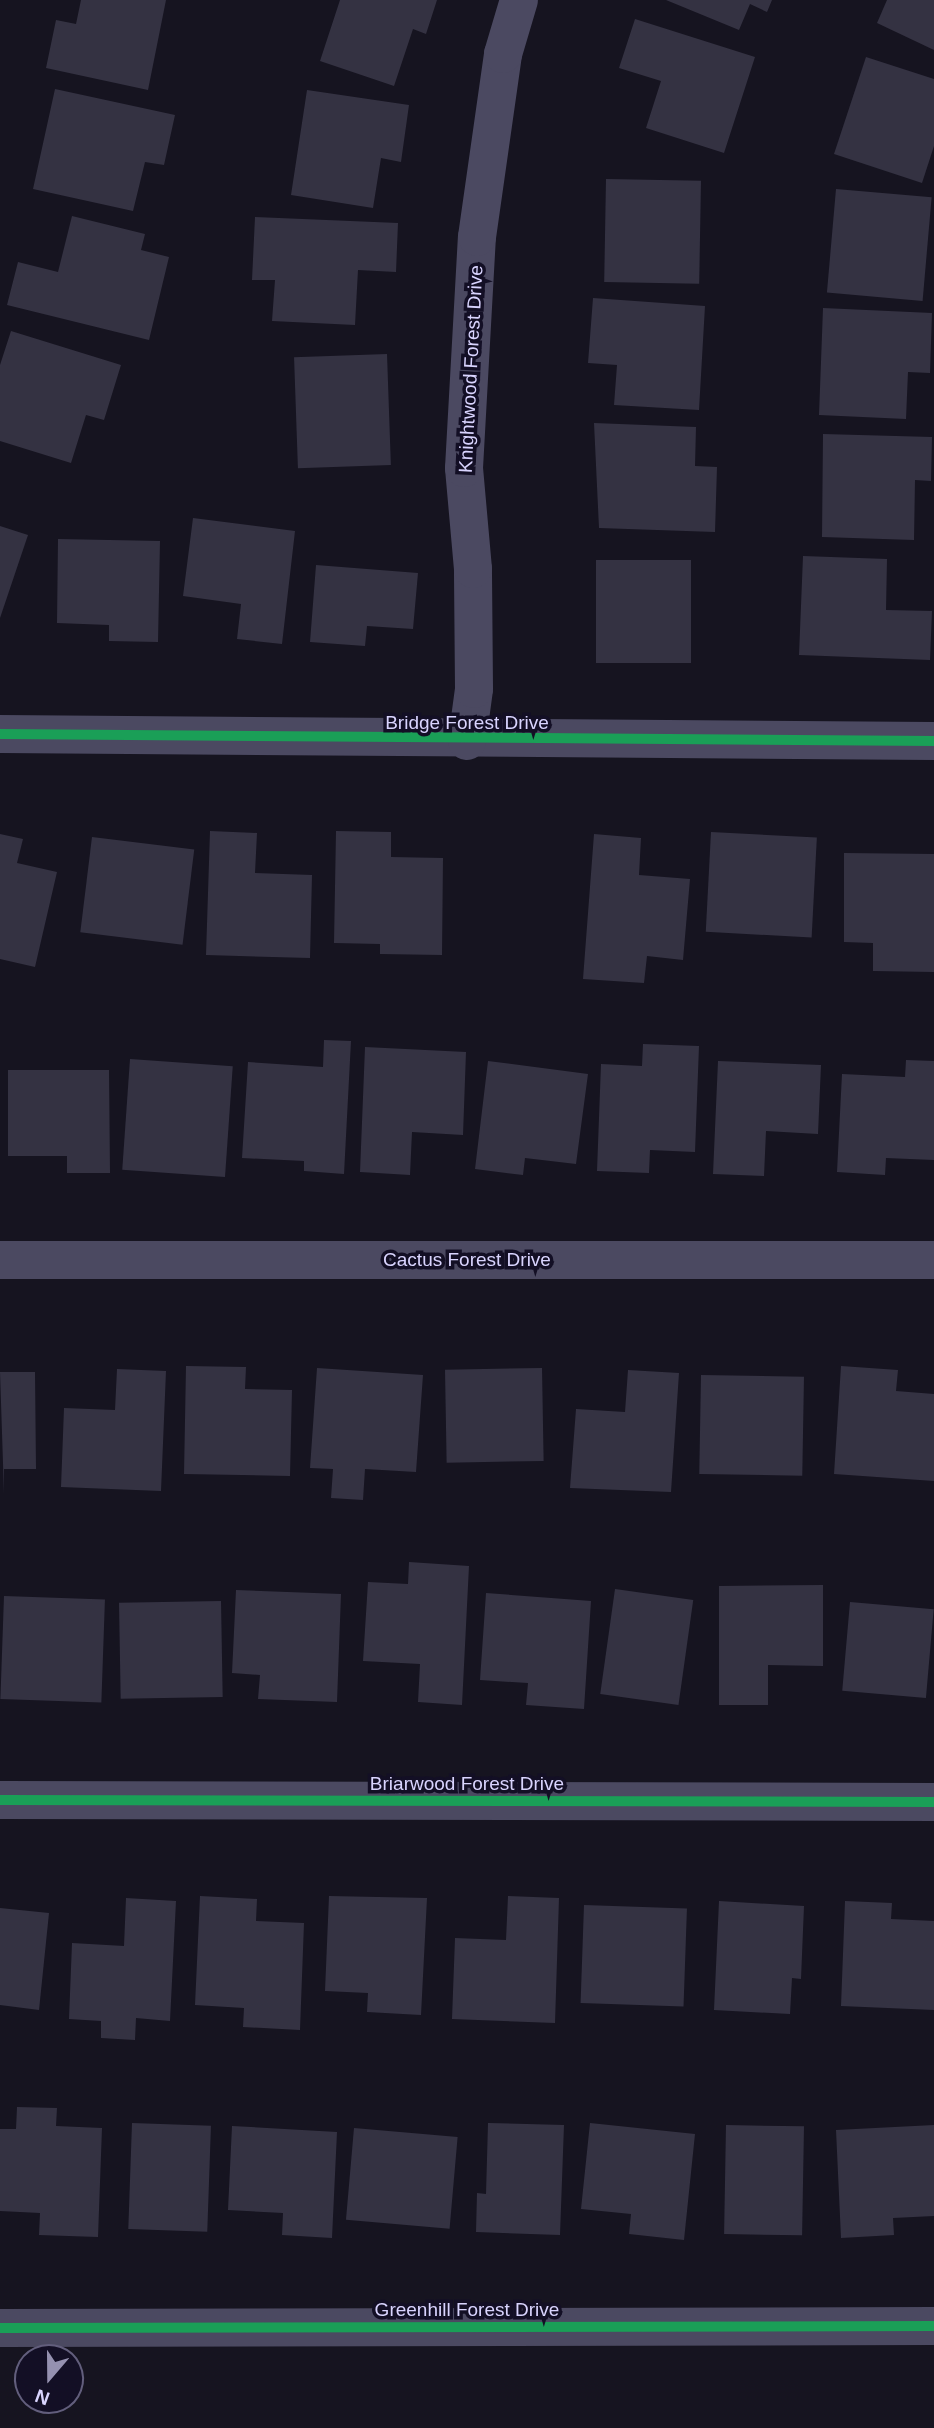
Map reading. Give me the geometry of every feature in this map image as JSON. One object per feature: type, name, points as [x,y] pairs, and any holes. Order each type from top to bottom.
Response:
[{"type":"street","name":"Knightwood Forest Drive","points":[[467,741],[473,582],[464,468],[477,237],[503,54],[519,0]]},
{"type":"street","name":"Bridge Forest Drive","points":[[0,734],[467,741],[934,741]]},
{"type":"street","name":"Cactus Forest Drive","points":[[0,1261],[934,1260]]},
{"type":"street","name":"Briarwood Forest Drive","points":[[0,1800],[934,1802]]},
{"type":"street","name":"Greenhill Forest Drive","points":[[0,2328],[934,2326]]},
{"type":"building","points":[[81,0],[166,0],[148,90],[46,68],[56,20],[76,24]]},
{"type":"building","points":[[340,0],[437,0],[426,34],[413,29],[394,86],[320,61]]},
{"type":"building","points":[[666,0],[772,0],[767,12],[750,4],[739,30]]},
{"type":"building","points":[[887,0],[934,0],[934,50],[877,23]]},
{"type":"building","points":[[635,19],[755,57],[724,153],[646,128],[661,81],[619,68]]},
{"type":"building","points":[[866,57],[934,79],[934,146],[922,183],[834,154]]},
{"type":"building","points":[[55,89],[175,115],[164,165],[145,162],[133,211],[33,189]]},
{"type":"building","points":[[307,90],[409,105],[401,162],[381,158],[373,208],[291,195]]},
{"type":"building","points":[[606,179],[701,181],[699,284],[604,282]]},
{"type":"building","points":[[836,189],[932,197],[923,301],[827,293]]},
{"type":"building","points":[[72,216],[145,234],[141,250],[169,257],[149,340],[7,305],[18,262],[58,272]]},
{"type":"building","points":[[255,217],[398,223],[396,272],[358,270],[355,325],[272,321],[275,280],[252,280]]},
{"type":"building","points":[[593,298],[705,306],[699,410],[614,405],[617,365],[588,363]]},
{"type":"building","points":[[823,308],[932,313],[930,373],[908,372],[906,419],[819,415]]},
{"type":"building","points":[[11,331],[121,365],[104,420],[86,415],[71,463],[0,441],[0,365]]},
{"type":"building","points":[[387,354],[391,465],[298,468],[294,357]]},
{"type":"building","points":[[594,423],[696,427],[695,466],[717,467],[715,532],[599,528]]},
{"type":"building","points":[[823,434],[932,437],[931,481],[915,480],[914,540],[822,537]]},
{"type":"building","points":[[193,518],[295,531],[282,644],[237,639],[241,604],[183,596]]},
{"type":"building","points":[[0,526],[28,535],[0,618]]},
{"type":"building","points":[[58,539],[160,541],[158,642],[109,641],[109,625],[57,623]]},
{"type":"building","points":[[803,556],[887,559],[886,610],[932,611],[930,660],[799,655]]},
{"type":"building","points":[[596,560],[691,560],[691,663],[596,663]]},
{"type":"building","points":[[316,565],[418,573],[413,629],[367,626],[365,646],[310,642]]},
{"type":"building","points":[[210,831],[257,833],[255,873],[312,875],[310,958],[206,955]]},
{"type":"building","points":[[336,831],[391,832],[391,857],[443,858],[442,955],[380,954],[380,944],[334,943]]},
{"type":"building","points":[[711,832],[817,838],[812,937],[706,932]]},
{"type":"building","points":[[0,834],[23,839],[17,863],[57,872],[35,967],[0,959]]},
{"type":"building","points":[[594,834],[641,838],[639,875],[690,879],[683,960],[647,956],[644,983],[583,979]]},
{"type":"building","points":[[92,837],[194,850],[183,945],[80,932]]},
{"type":"building","points":[[844,853],[934,854],[934,972],[873,971],[873,943],[844,942]]},
{"type":"building","points":[[324,1040],[351,1041],[344,1174],[304,1171],[304,1161],[242,1158],[248,1062],[323,1067]]},
{"type":"building","points":[[643,1044],[699,1046],[695,1152],[650,1150],[649,1173],[597,1171],[601,1064],[642,1066]]},
{"type":"building","points":[[365,1047],[466,1052],[463,1135],[412,1132],[410,1175],[360,1172]]},
{"type":"building","points":[[130,1059],[233,1066],[225,1177],[122,1170]]},
{"type":"building","points":[[906,1060],[934,1061],[934,1160],[886,1158],[885,1175],[837,1172],[842,1074],[905,1077]]},
{"type":"building","points":[[488,1061],[588,1074],[576,1164],[525,1158],[523,1175],[475,1169]]},
{"type":"building","points":[[718,1061],[821,1065],[818,1134],[766,1131],[764,1176],[713,1174]]},
{"type":"building","points":[[8,1070],[109,1070],[110,1173],[67,1173],[67,1156],[8,1156]]},
{"type":"building","points":[[186,1366],[246,1367],[245,1389],[292,1390],[290,1476],[184,1474]]},
{"type":"building","points":[[841,1366],[898,1370],[896,1391],[934,1394],[934,1481],[834,1474]]},
{"type":"building","points":[[317,1368],[423,1375],[416,1472],[365,1469],[363,1500],[331,1498],[333,1469],[310,1468]]},
{"type":"building","points":[[542,1368],[544,1461],[447,1463],[445,1370]]},
{"type":"building","points":[[117,1369],[166,1371],[161,1491],[61,1487],[64,1408],[115,1410]]},
{"type":"building","points":[[628,1370],[679,1373],[671,1492],[570,1488],[576,1409],[625,1412]]},
{"type":"building","points":[[0,1372],[35,1372],[36,1469],[4,1469],[4,1494]]},
{"type":"building","points":[[701,1375],[804,1377],[802,1476],[699,1474]]},
{"type":"building","points":[[409,1562],[469,1566],[462,1705],[418,1702],[420,1664],[363,1661],[368,1582],[408,1584]]},
{"type":"building","points":[[823,1585],[823,1666],[768,1665],[768,1705],[719,1705],[719,1586]]},
{"type":"building","points":[[615,1589],[693,1600],[678,1705],[600,1694]]},
{"type":"building","points":[[236,1590],[341,1594],[337,1702],[258,1699],[260,1675],[232,1673]]},
{"type":"building","points":[[486,1593],[591,1601],[584,1709],[526,1705],[528,1683],[480,1680]]},
{"type":"building","points":[[4,1596],[105,1600],[101,1702],[0,1699]]},
{"type":"building","points":[[221,1601],[223,1697],[121,1699],[119,1603]]},
{"type":"building","points":[[850,1602],[934,1609],[926,1698],[842,1691]]},
{"type":"building","points":[[200,1896],[257,1899],[256,1921],[304,1923],[300,2030],[243,2027],[244,2008],[195,2005]]},
{"type":"building","points":[[329,1896],[427,1898],[421,2015],[367,2012],[368,1993],[325,1991]]},
{"type":"building","points":[[508,1896],[559,1898],[555,2023],[452,2019],[455,1938],[506,1940]]},
{"type":"building","points":[[126,1898],[176,1901],[170,2021],[136,2018],[135,2040],[101,2038],[101,2021],[69,2019],[72,1943],[124,1946]]},
{"type":"building","points":[[719,1901],[804,1906],[801,1979],[792,1978],[790,2014],[714,2010]]},
{"type":"building","points":[[845,1901],[892,1903],[891,1919],[934,1921],[934,2010],[841,2006]]},
{"type":"building","points":[[584,1905],[687,1909],[684,2007],[581,2003]]},
{"type":"building","points":[[0,1908],[49,1913],[39,2010],[0,2005]]},
{"type":"building","points":[[17,2107],[57,2108],[56,2126],[102,2128],[98,2237],[39,2235],[40,2213],[0,2211],[0,2129],[16,2129]]},
{"type":"building","points":[[132,2123],[211,2126],[207,2232],[128,2229]]},
{"type":"building","points":[[488,2123],[564,2125],[560,2235],[476,2232],[477,2193],[486,2194]]},
{"type":"building","points":[[590,2123],[695,2134],[684,2240],[629,2234],[631,2214],[581,2209]]},
{"type":"building","points":[[726,2125],[804,2126],[802,2235],[724,2234]]},
{"type":"building","points":[[934,2125],[934,2216],[893,2218],[894,2235],[841,2238],[836,2130]]},
{"type":"building","points":[[232,2126],[337,2132],[332,2238],[282,2235],[283,2213],[228,2210]]},
{"type":"building","points":[[354,2128],[458,2137],[450,2229],[346,2220]]},
{"type":"cycle path","points":[[0,734],[934,741]]},
{"type":"cycle path","points":[[0,1800],[934,1802]]},
{"type":"cycle path","points":[[0,2328],[934,2326]]}]
